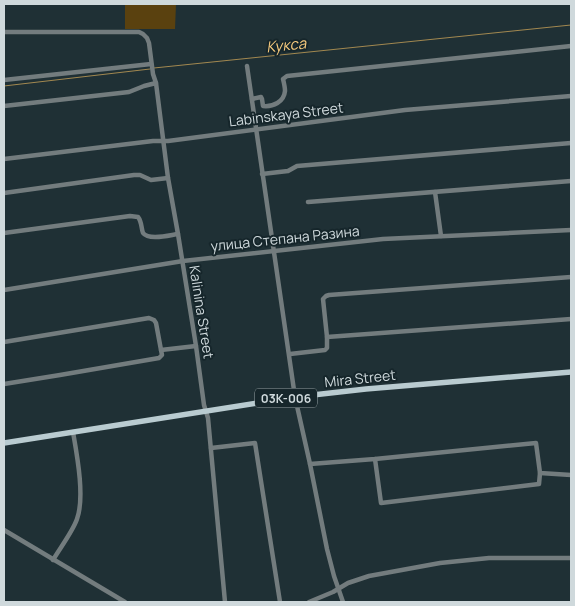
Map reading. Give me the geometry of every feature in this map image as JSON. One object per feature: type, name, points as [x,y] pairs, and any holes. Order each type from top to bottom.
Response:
[{"type":"main road","name":"Mira Street","points":[[4,443],[295,397],[366,388],[571,372]]},
{"type":"street","name":"Kalinina Street","points":[[4,32],[139,32],[147,38],[156,83],[168,178],[183,261],[204,405],[208,418],[225,602]]},
{"type":"street","points":[[252,100],[261,97],[264,106],[275,105],[284,95],[284,79],[287,76],[571,46]]},
{"type":"street","points":[[4,80],[152,65]]},
{"type":"street","points":[[247,66],[295,397],[327,549],[343,602]]},
{"type":"street","points":[[4,106],[129,92],[156,83]]},
{"type":"street","name":"Labinskaya Street","points":[[4,159],[405,110],[571,96]]},
{"type":"street","points":[[262,174],[288,171],[296,166],[571,143]]},
{"type":"street","points":[[4,193],[134,175],[140,175],[151,180],[168,178]]},
{"type":"street","points":[[308,202],[571,181]]},
{"type":"street","points":[[435,192],[441,236]]},
{"type":"street","points":[[4,233],[130,216],[138,217],[143,232],[147,236],[153,238],[178,234]]},
{"type":"street","name":"улица Степана Разина","points":[[4,290],[183,261],[383,239],[571,230]]},
{"type":"street","points":[[290,354],[325,350],[327,348],[324,299],[329,295],[571,277]]},
{"type":"street","points":[[4,342],[148,318],[156,323],[162,355],[159,358],[4,384]]},
{"type":"street","points":[[327,337],[571,319]]},
{"type":"street","points":[[161,350],[196,346]]},
{"type":"street","points":[[53,560],[77,520],[80,509],[80,478],[73,432]]},
{"type":"street","points":[[211,448],[255,443],[280,602]]},
{"type":"street","points":[[310,464],[375,460],[536,443],[540,484],[381,503],[375,460]]},
{"type":"street","points":[[540,473],[571,475]]},
{"type":"street","points":[[4,530],[125,602]]},
{"type":"street","points":[[309,602],[348,583],[369,576],[440,562],[489,558],[571,558]]},
{"type":"shaded area","points":[[125,4],[176,4],[175,29],[125,29]]},
{"type":"waterway","name":"Кукса","points":[[154,68],[571,25]]},
{"type":"waterway","name":"Кукса","points":[[4,86],[150,69]]}]
